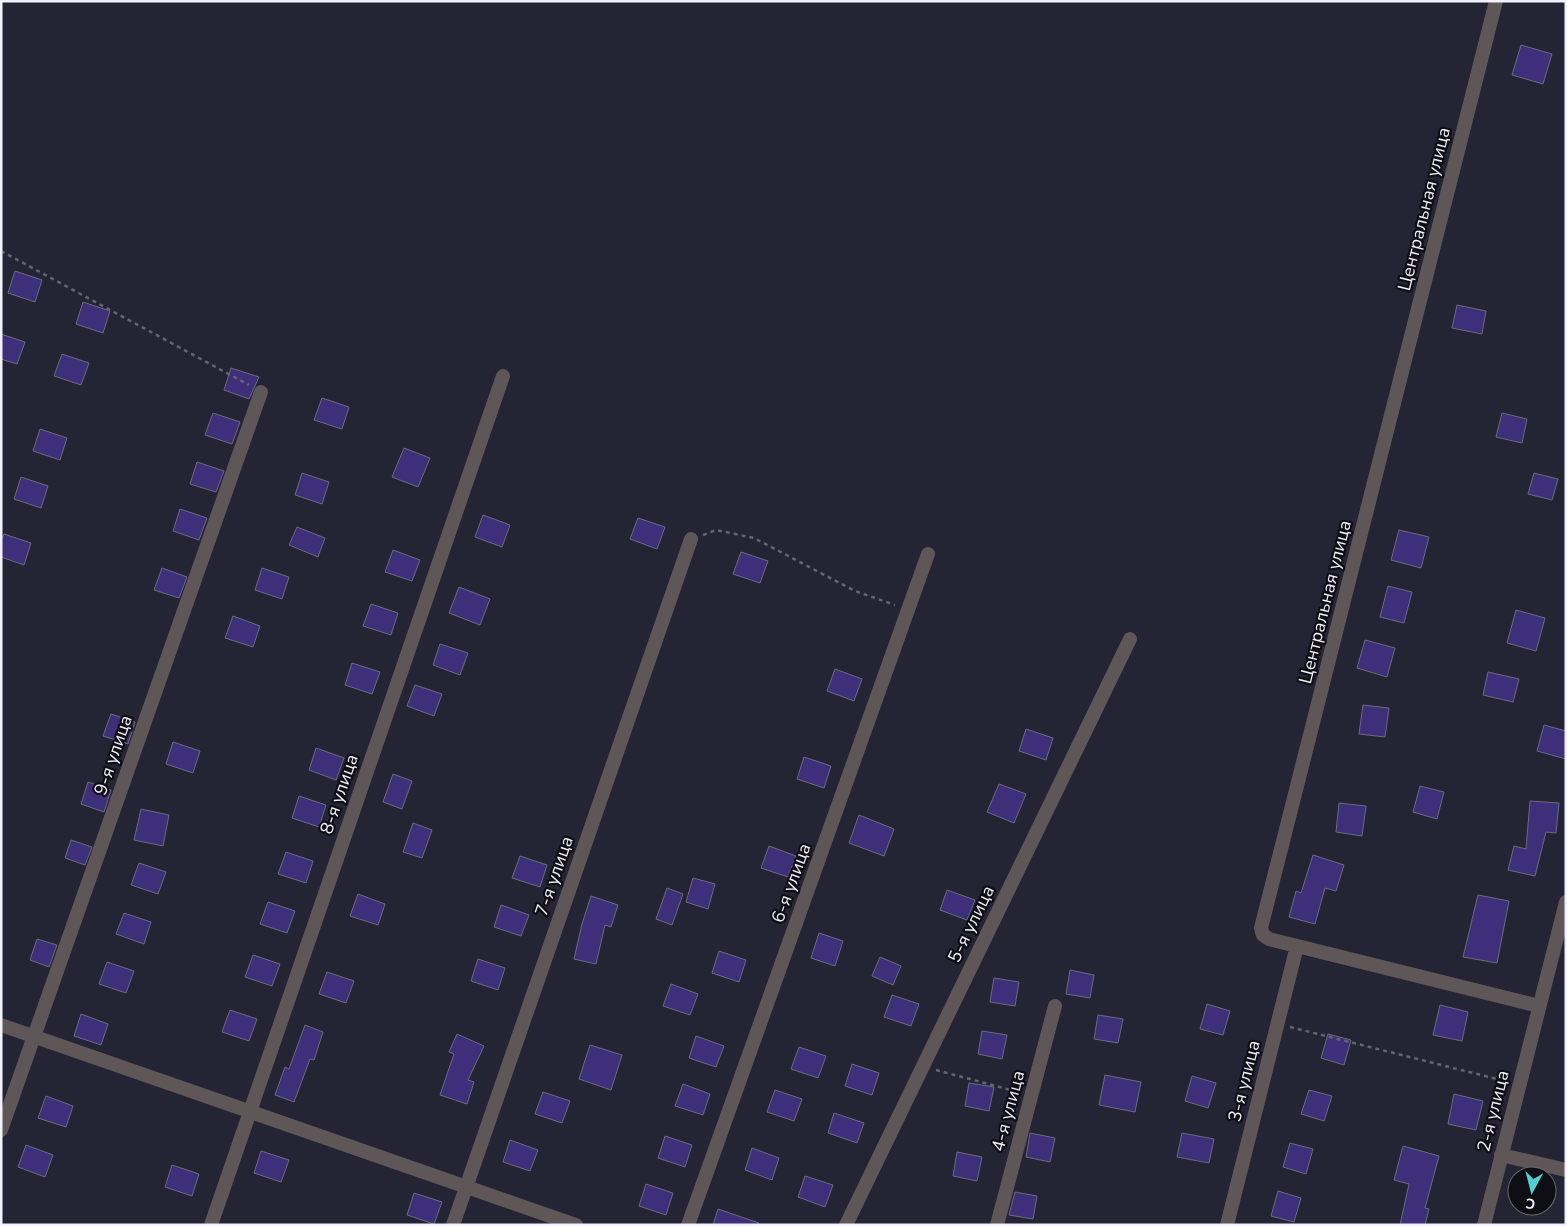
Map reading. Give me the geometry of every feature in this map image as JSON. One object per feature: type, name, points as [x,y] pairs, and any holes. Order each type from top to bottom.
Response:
[{"type":"street","name":"Центральная улица","points":[[1496,1],[1261,928],[1263,935],[1269,939],[1539,1006]]},
{"type":"street","name":"8-я улица","points":[[211,1225],[503,376]]},
{"type":"street","name":"9-я улица","points":[[1,1130],[261,392]]},
{"type":"street","name":"7-я улица","points":[[453,1225],[691,539]]},
{"type":"street","name":"6-я улица","points":[[688,1225],[928,554]]},
{"type":"street","name":"5-я улица","points":[[846,1225],[1130,639]]},
{"type":"street","name":"2-я улица","points":[[1484,1225],[1566,902]]},
{"type":"street","name":"3-я улица","points":[[1227,1225],[1296,946]]},
{"type":"street","name":"4-я улица","points":[[997,1225],[1055,1006]]},
{"type":"street","points":[[1,1025],[576,1225]]},
{"type":"street","points":[[1501,1155],[1566,1170]]},
{"type":"path","points":[[1,251],[261,392]]},
{"type":"path","points":[[691,539],[716,530],[754,538],[855,591],[908,610]]},
{"type":"path","points":[[1277,1023],[1519,1085]]},
{"type":"path","points":[[923,1066],[1031,1095]]},
{"type":"building","points":[[1521,45],[1552,54],[1543,84],[1512,75]]},
{"type":"building","points":[[15,271],[42,280],[35,302],[8,293]]},
{"type":"building","points":[[83,302],[110,311],[103,333],[76,324]]},
{"type":"building","points":[[1457,305],[1486,311],[1482,334],[1452,328]]},
{"type":"building","points":[[1,334],[25,342],[17,364],[1,359]]},
{"type":"building","points":[[62,354],[89,363],[81,385],[54,376]]},
{"type":"building","points":[[231,368],[259,377],[249,399],[224,390]]},
{"type":"building","points":[[322,398],[349,407],[342,429],[314,420]]},
{"type":"building","points":[[213,413],[240,422],[232,444],[205,435]]},
{"type":"building","points":[[1502,413],[1527,419],[1522,443],[1496,437]]},
{"type":"building","points":[[40,429],[67,438],[60,460],[33,451]]},
{"type":"building","points":[[404,448],[430,458],[418,487],[392,477]]},
{"type":"building","points":[[197,462],[224,471],[216,492],[190,484]]},
{"type":"building","points":[[302,473],[329,482],[322,504],[295,495]]},
{"type":"building","points":[[1534,473],[1558,479],[1552,500],[1528,494]]},
{"type":"building","points":[[21,477],[48,486],[41,508],[14,499]]},
{"type":"building","points":[[180,509],[207,518],[199,540],[173,531]]},
{"type":"building","points":[[483,515],[510,525],[502,547],[475,537]]},
{"type":"building","points":[[638,518],[665,527],[657,549],[630,539]]},
{"type":"building","points":[[297,527],[325,538],[318,557],[289,545]]},
{"type":"building","points":[[1399,530],[1429,537],[1421,568],[1391,560]]},
{"type":"building","points":[[4,534],[31,543],[24,565],[1,557],[1,541]]},
{"type":"building","points":[[393,550],[420,560],[412,581],[385,572]]},
{"type":"building","points":[[741,552],[768,561],[760,583],[733,574]]},
{"type":"building","points":[[162,568],[187,577],[179,598],[154,590]]},
{"type":"building","points":[[262,568],[289,577],[282,599],[255,590]]},
{"type":"building","points":[[1388,586],[1412,592],[1404,623],[1380,617]]},
{"type":"building","points":[[459,587],[490,599],[480,625],[449,613]]},
{"type":"building","points":[[371,604],[398,613],[391,635],[363,626]]},
{"type":"building","points":[[1516,610],[1545,618],[1536,651],[1507,643]]},
{"type":"building","points":[[233,616],[260,626],[253,647],[225,638]]},
{"type":"building","points":[[1365,640],[1395,648],[1387,677],[1357,668]]},
{"type":"building","points":[[440,644],[468,653],[460,675],[433,665]]},
{"type":"building","points":[[352,663],[380,672],[372,694],[345,685]]},
{"type":"building","points":[[835,669],[862,679],[854,701],[827,691]]},
{"type":"building","points":[[1488,672],[1519,679],[1513,702],[1483,695]]},
{"type":"building","points":[[415,685],[442,694],[434,716],[407,706]]},
{"type":"building","points":[[1363,705],[1389,708],[1385,737],[1359,734]]},
{"type":"building","points":[[111,714],[135,722],[128,744],[103,736]]},
{"type":"building","points":[[1544,725],[1566,731],[1566,759],[1537,751]]},
{"type":"building","points":[[1026,729],[1053,738],[1046,760],[1019,751]]},
{"type":"building","points":[[173,742],[200,751],[193,773],[166,764]]},
{"type":"building","points":[[316,748],[344,758],[336,780],[309,770]]},
{"type":"building","points":[[804,757],[831,766],[824,788],[797,779]]},
{"type":"building","points":[[393,774],[412,781],[402,809],[383,802]]},
{"type":"building","points":[[88,782],[111,790],[104,812],[81,804]]},
{"type":"building","points":[[999,784],[1026,794],[1014,823],[987,812]]},
{"type":"building","points":[[1420,786],[1444,792],[1437,819],[1413,812]]},
{"type":"building","points":[[299,796],[326,805],[319,827],[292,818]]},
{"type":"building","points":[[1530,801],[1559,803],[1556,833],[1546,832],[1535,876],[1508,870],[1514,846],[1526,849]]},
{"type":"building","points":[[1339,803],[1366,806],[1362,836],[1336,832]]},
{"type":"building","points":[[141,809],[169,815],[163,846],[134,840]]},
{"type":"building","points":[[859,815],[894,829],[884,856],[849,843]]},
{"type":"building","points":[[413,823],[432,830],[422,858],[403,852]]},
{"type":"building","points":[[71,840],[92,847],[85,865],[65,858]]},
{"type":"building","points":[[769,846],[796,856],[788,877],[761,868]]},
{"type":"building","points":[[286,852],[313,861],[306,883],[278,874]]},
{"type":"building","points":[[1313,855],[1344,865],[1336,891],[1325,888],[1315,924],[1289,917],[1296,891],[1301,893]]},
{"type":"building","points":[[520,856],[547,865],[540,887],[512,878]]},
{"type":"building","points":[[139,863],[166,872],[158,894],[131,885]]},
{"type":"building","points":[[693,878],[715,884],[708,909],[686,902]]},
{"type":"building","points":[[667,888],[683,894],[672,925],[656,919]]},
{"type":"building","points":[[947,890],[975,900],[967,920],[940,910]]},
{"type":"building","points":[[358,894],[385,904],[378,925],[350,916]]},
{"type":"building","points":[[1478,895],[1509,901],[1497,963],[1463,957]]},
{"type":"building","points":[[591,896],[618,905],[611,927],[605,925],[596,964],[574,959]]},
{"type":"building","points":[[268,902],[295,911],[287,933],[260,924]]},
{"type":"building","points":[[501,905],[529,915],[521,936],[494,927]]},
{"type":"building","points":[[124,913],[151,922],[144,944],[116,934]]},
{"type":"building","points":[[819,933],[843,941],[835,966],[811,958]]},
{"type":"building","points":[[37,939],[57,945],[49,967],[30,960]]},
{"type":"building","points":[[719,951],[746,960],[739,982],[712,973]]},
{"type":"building","points":[[253,955],[280,964],[272,986],[245,977]]},
{"type":"building","points":[[880,957],[901,966],[893,985],[872,976]]},
{"type":"building","points":[[478,959],[505,968],[498,990],[471,981]]},
{"type":"building","points":[[107,962],[134,971],[126,993],[99,984]]},
{"type":"building","points":[[1070,970],[1094,975],[1090,998],[1066,994]]},
{"type":"building","points":[[327,972],[354,981],[346,1003],[319,994]]},
{"type":"building","points":[[994,978],[1019,982],[1015,1006],[990,1002]]},
{"type":"building","points":[[671,984],[698,994],[690,1015],[663,1006]]},
{"type":"building","points":[[892,995],[919,1004],[911,1026],[884,1017]]},
{"type":"building","points":[[1207,1004],[1230,1011],[1223,1035],[1200,1029]]},
{"type":"building","points":[[1440,1005],[1468,1012],[1462,1041],[1433,1035]]},
{"type":"building","points":[[230,1010],[257,1019],[249,1041],[222,1032]]},
{"type":"building","points":[[81,1014],[108,1024],[101,1045],[74,1036]]},
{"type":"building","points":[[1098,1015],[1123,1019],[1118,1043],[1094,1039]]},
{"type":"building","points":[[305,1025],[323,1032],[314,1060],[310,1059],[294,1102],[275,1095],[285,1067],[289,1069]]},
{"type":"building","points":[[982,1031],[1007,1035],[1002,1059],[978,1054]]},
{"type":"building","points":[[457,1034],[484,1046],[468,1080],[474,1082],[467,1104],[440,1095],[454,1054],[449,1052]]},
{"type":"building","points":[[1328,1034],[1351,1040],[1344,1065],[1321,1058]]},
{"type":"building","points":[[696,1036],[724,1046],[716,1067],[689,1058]]},
{"type":"building","points":[[590,1045],[622,1055],[611,1090],[579,1079]]},
{"type":"building","points":[[799,1047],[826,1056],[818,1078],[791,1069]]},
{"type":"building","points":[[852,1064],[879,1073],[872,1095],[845,1086]]},
{"type":"building","points":[[1105,1075],[1141,1082],[1135,1112],[1099,1105]]},
{"type":"building","points":[[1192,1076],[1216,1083],[1208,1108],[1185,1101]]},
{"type":"building","points":[[969,1083],[994,1087],[989,1111],[965,1106]]},
{"type":"building","points":[[683,1084],[710,1094],[703,1115],[675,1106]]},
{"type":"building","points":[[775,1090],[802,1099],[794,1121],[767,1112]]},
{"type":"building","points":[[1309,1090],[1332,1096],[1324,1121],[1301,1114]]},
{"type":"building","points":[[543,1092],[570,1101],[562,1123],[535,1114]]},
{"type":"building","points":[[1454,1094],[1483,1101],[1476,1130],[1448,1124]]},
{"type":"building","points":[[46,1096],[73,1106],[66,1127],[38,1118]]},
{"type":"building","points":[[834,1113],[864,1123],[857,1143],[828,1133]]},
{"type":"building","points":[[1030,1133],[1055,1138],[1050,1162],[1026,1157]]},
{"type":"building","points":[[1182,1133],[1214,1139],[1209,1163],[1177,1157]]},
{"type":"building","points":[[665,1136],[692,1145],[685,1167],[658,1158]]},
{"type":"building","points":[[510,1140],[538,1150],[530,1171],[503,1162]]},
{"type":"building","points":[[1290,1143],[1313,1149],[1306,1174],[1283,1167]]},
{"type":"building","points":[[26,1145],[53,1155],[45,1177],[18,1167]]},
{"type":"building","points":[[1403,1146],[1439,1156],[1425,1208],[1429,1209],[1425,1225],[1400,1225],[1409,1184],[1394,1180]]},
{"type":"building","points":[[752,1148],[779,1158],[772,1180],[745,1170]]},
{"type":"building","points":[[261,1151],[289,1160],[281,1182],[254,1173]]},
{"type":"building","points":[[957,1152],[982,1157],[977,1181],[953,1176]]},
{"type":"building","points":[[172,1165],[199,1174],[192,1196],[165,1187]]},
{"type":"building","points":[[805,1176],[833,1185],[825,1207],[798,1197]]},
{"type":"building","points":[[646,1184],[673,1193],[666,1215],[639,1206]]},
{"type":"building","points":[[1278,1191],[1301,1198],[1294,1222],[1271,1216]]},
{"type":"building","points":[[1015,1192],[1037,1196],[1033,1219],[1009,1215]]},
{"type":"building","points":[[414,1193],[442,1202],[434,1224],[407,1215]]},
{"type":"building","points":[[718,1209],[759,1223],[758,1225],[713,1225]]}]
